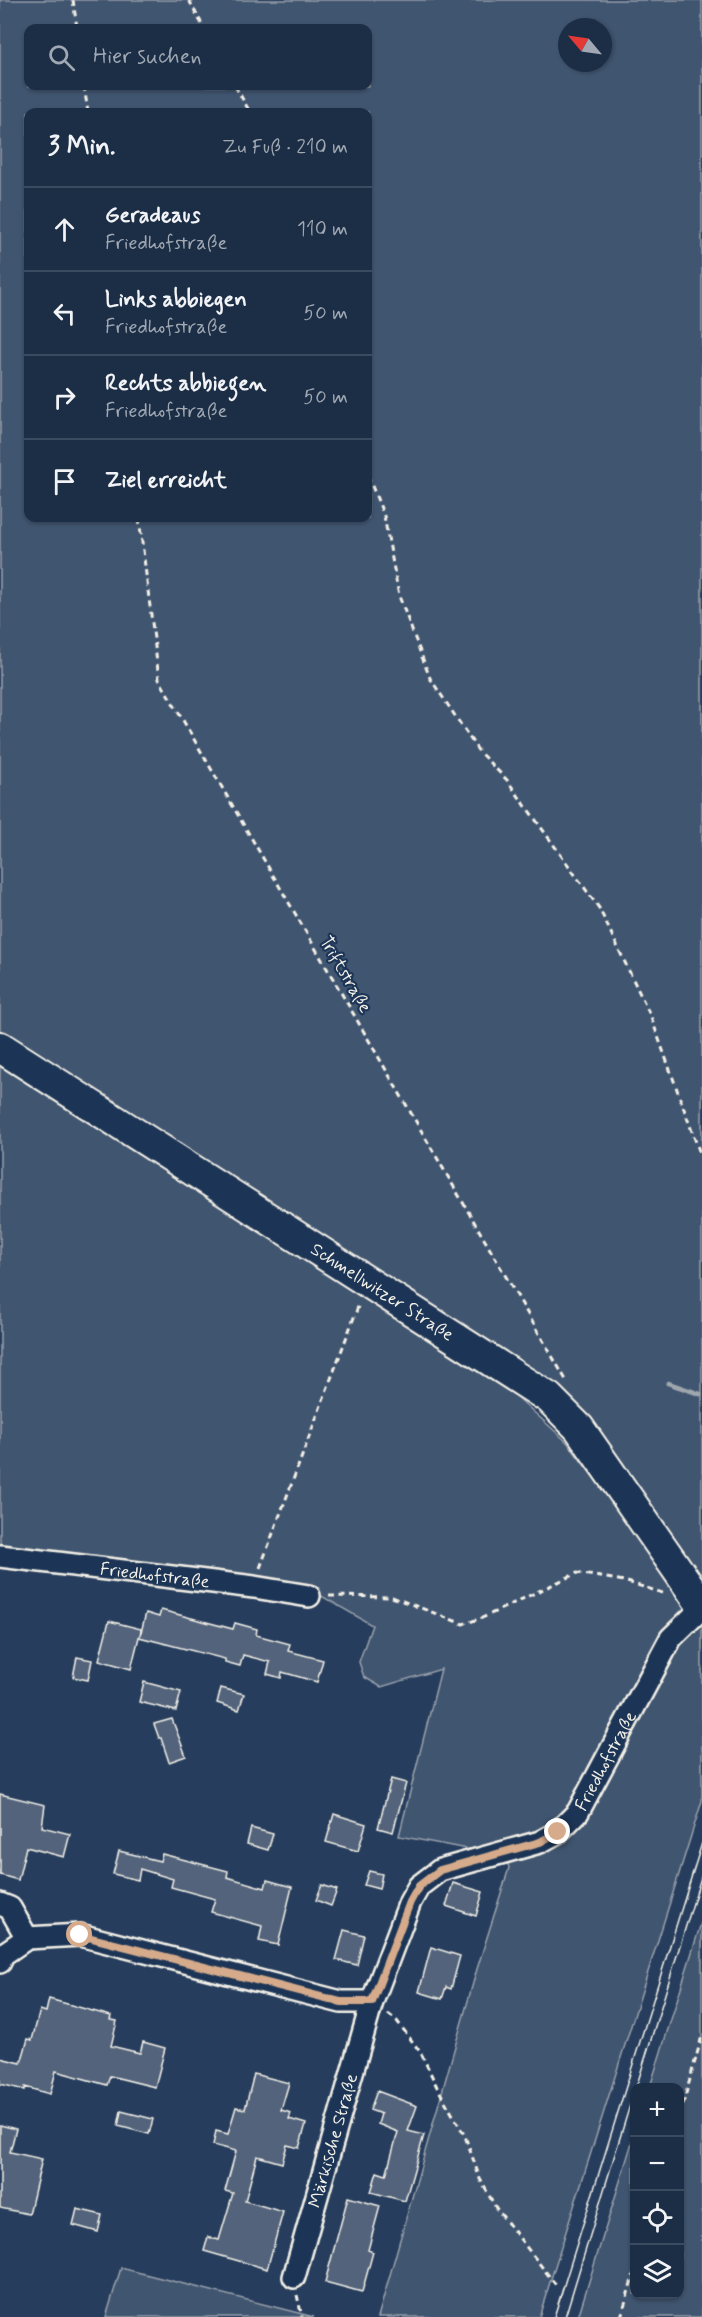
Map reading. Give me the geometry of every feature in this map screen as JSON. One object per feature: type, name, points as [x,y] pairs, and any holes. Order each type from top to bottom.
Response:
[{"type":"street","name":"Schmellwitzer Straße","points":[[0,1047],[549,1398],[579,1428],[702,1606]]},
{"type":"street","name":"Friedhofstraße","points":[[0,1556],[254,1587],[309,1596]]},
{"type":"street","name":"Friedhofstraße","points":[[372,2002],[410,1902],[419,1886],[440,1870],[540,1842],[558,1832],[578,1812],[671,1638],[702,1606]]},
{"type":"street","points":[[0,1904],[10,1908],[27,1938]]},
{"type":"street","points":[[0,1962],[2,1955],[27,1938],[80,1935],[341,2002],[372,2002]]},
{"type":"street","name":"Märkische Straße","points":[[294,2277],[372,2002]]},
{"type":"path","points":[[73,0],[76,24]]},
{"type":"path","points":[[189,0],[202,24]]},
{"type":"path","points":[[85,90],[87,108]]},
{"type":"path","points":[[237,90],[248,108]]},
{"type":"path","points":[[372,486],[384,516],[399,596],[430,678],[479,752],[507,780],[599,908],[651,1017],[702,1159]]},
{"type":"path","name":"Triftstraße","points":[[139,522],[159,680],[559,1366],[567,1386]]},
{"type":"path","points":[[254,1587],[368,1281]]},
{"type":"path","points":[[309,1596],[392,1597],[463,1624],[482,1618],[577,1573],[624,1581],[668,1595]]},
{"type":"path","points":[[372,2002],[397,2021],[421,2053],[436,2086],[465,2136],[480,2179],[496,2208],[556,2285]]},
{"type":"path","points":[[684,2101],[702,2036]]},
{"type":"path","points":[[621,2317],[630,2287]]},
{"type":"shaded area","points":[[0,0],[702,0],[702,1583],[593,1427],[0,1034]]},
{"type":"shaded area","points":[[0,1066],[516,1396],[567,1442],[702,1622],[702,1801],[539,2317],[378,2317],[477,1969],[509,1868],[504,1847],[467,1849],[399,1836],[441,1669],[381,1687],[364,1677],[359,1662],[372,1625],[299,1583],[0,1545]]},
{"type":"shaded area","points":[[702,1920],[702,2317],[578,2317],[630,2149],[630,2299],[684,2299],[684,2083],[651,2083]]},
{"type":"shaded area","points":[[121,2268],[314,2317],[106,2317]]},
{"type":"building","points":[[161,1610],[233,1629],[235,1623],[257,1629],[256,1635],[290,1644],[288,1651],[323,1660],[317,1682],[282,1672],[281,1678],[267,1674],[270,1662],[243,1655],[240,1666],[225,1662],[225,1659],[139,1637],[131,1669],[99,1660],[109,1621],[141,1629],[140,1636],[146,1613],[159,1617]]},
{"type":"building","points":[[77,1657],[92,1660],[88,1680],[73,1677]]},
{"type":"building","points":[[144,1682],[181,1692],[176,1711],[139,1702]]},
{"type":"building","points":[[221,1688],[244,1694],[239,1710],[217,1703]]},
{"type":"building","points":[[172,1719],[186,1756],[169,1762],[154,1724]]},
{"type":"building","points":[[391,1779],[406,1783],[393,1832],[378,1828]]},
{"type":"building","points":[[0,1794],[45,1805],[42,1827],[70,1834],[64,1857],[26,1847],[18,1880],[0,1875]]},
{"type":"building","points":[[334,1814],[366,1824],[358,1851],[326,1842]]},
{"type":"building","points":[[251,1828],[273,1834],[268,1850],[247,1844]]},
{"type":"building","points":[[119,1851],[160,1861],[162,1854],[228,1871],[227,1877],[265,1888],[267,1880],[292,1887],[278,1945],[259,1941],[262,1926],[211,1912],[215,1899],[171,1887],[173,1879],[140,1869],[138,1880],[113,1874]]},
{"type":"building","points":[[369,1871],[382,1874],[379,1889],[364,1885]]},
{"type":"building","points":[[453,1883],[483,1892],[476,1916],[446,1906]]},
{"type":"building","points":[[322,1885],[337,1890],[331,1906],[316,1900]]},
{"type":"building","points":[[344,1930],[364,1935],[357,1965],[336,1960]]},
{"type":"building","points":[[431,1947],[460,1956],[451,1989],[446,1987],[442,1999],[419,1992]]},
{"type":"building","points":[[49,1999],[111,2016],[110,2020],[117,2021],[111,2046],[140,2053],[143,2042],[165,2048],[155,2087],[110,2076],[107,2085],[56,2071],[50,2094],[25,2087],[25,2090],[0,2084],[0,2058],[21,2063],[28,2039],[32,2040],[40,2010],[46,2012]]},
{"type":"building","points":[[254,2074],[289,2083],[281,2110],[291,2113],[289,2119],[306,2124],[299,2148],[287,2145],[282,2163],[257,2156],[245,2201],[283,2212],[267,2269],[204,2251],[208,2237],[219,2240],[233,2193],[225,2191],[236,2151],[213,2145],[216,2131],[228,2134],[236,2107],[245,2109]]},
{"type":"building","points":[[377,2091],[417,2106],[408,2131],[424,2135],[405,2201],[371,2192],[377,2172],[386,2175],[398,2132],[378,2124],[381,2114],[370,2110]]},
{"type":"building","points":[[121,2111],[153,2119],[149,2134],[118,2126]]},
{"type":"building","points":[[0,2125],[16,2129],[10,2152],[42,2159],[29,2214],[0,2208]]},
{"type":"building","points":[[348,2197],[380,2206],[368,2250],[373,2252],[362,2292],[325,2282]]},
{"type":"building","points":[[77,2209],[102,2215],[98,2232],[73,2225]]},
{"type":"waterway","points":[[668,1383],[700,1394]]},
{"type":"tram line","points":[[554,2317],[702,1843]]},
{"type":"tram line","points":[[638,2083],[702,1874]]},
{"type":"tram line","points":[[565,2317],[630,2105]]},
{"type":"route","points":[[80,1935],[341,2002],[372,2002],[410,1902],[419,1886],[440,1870],[540,1842],[558,1832]]}]
